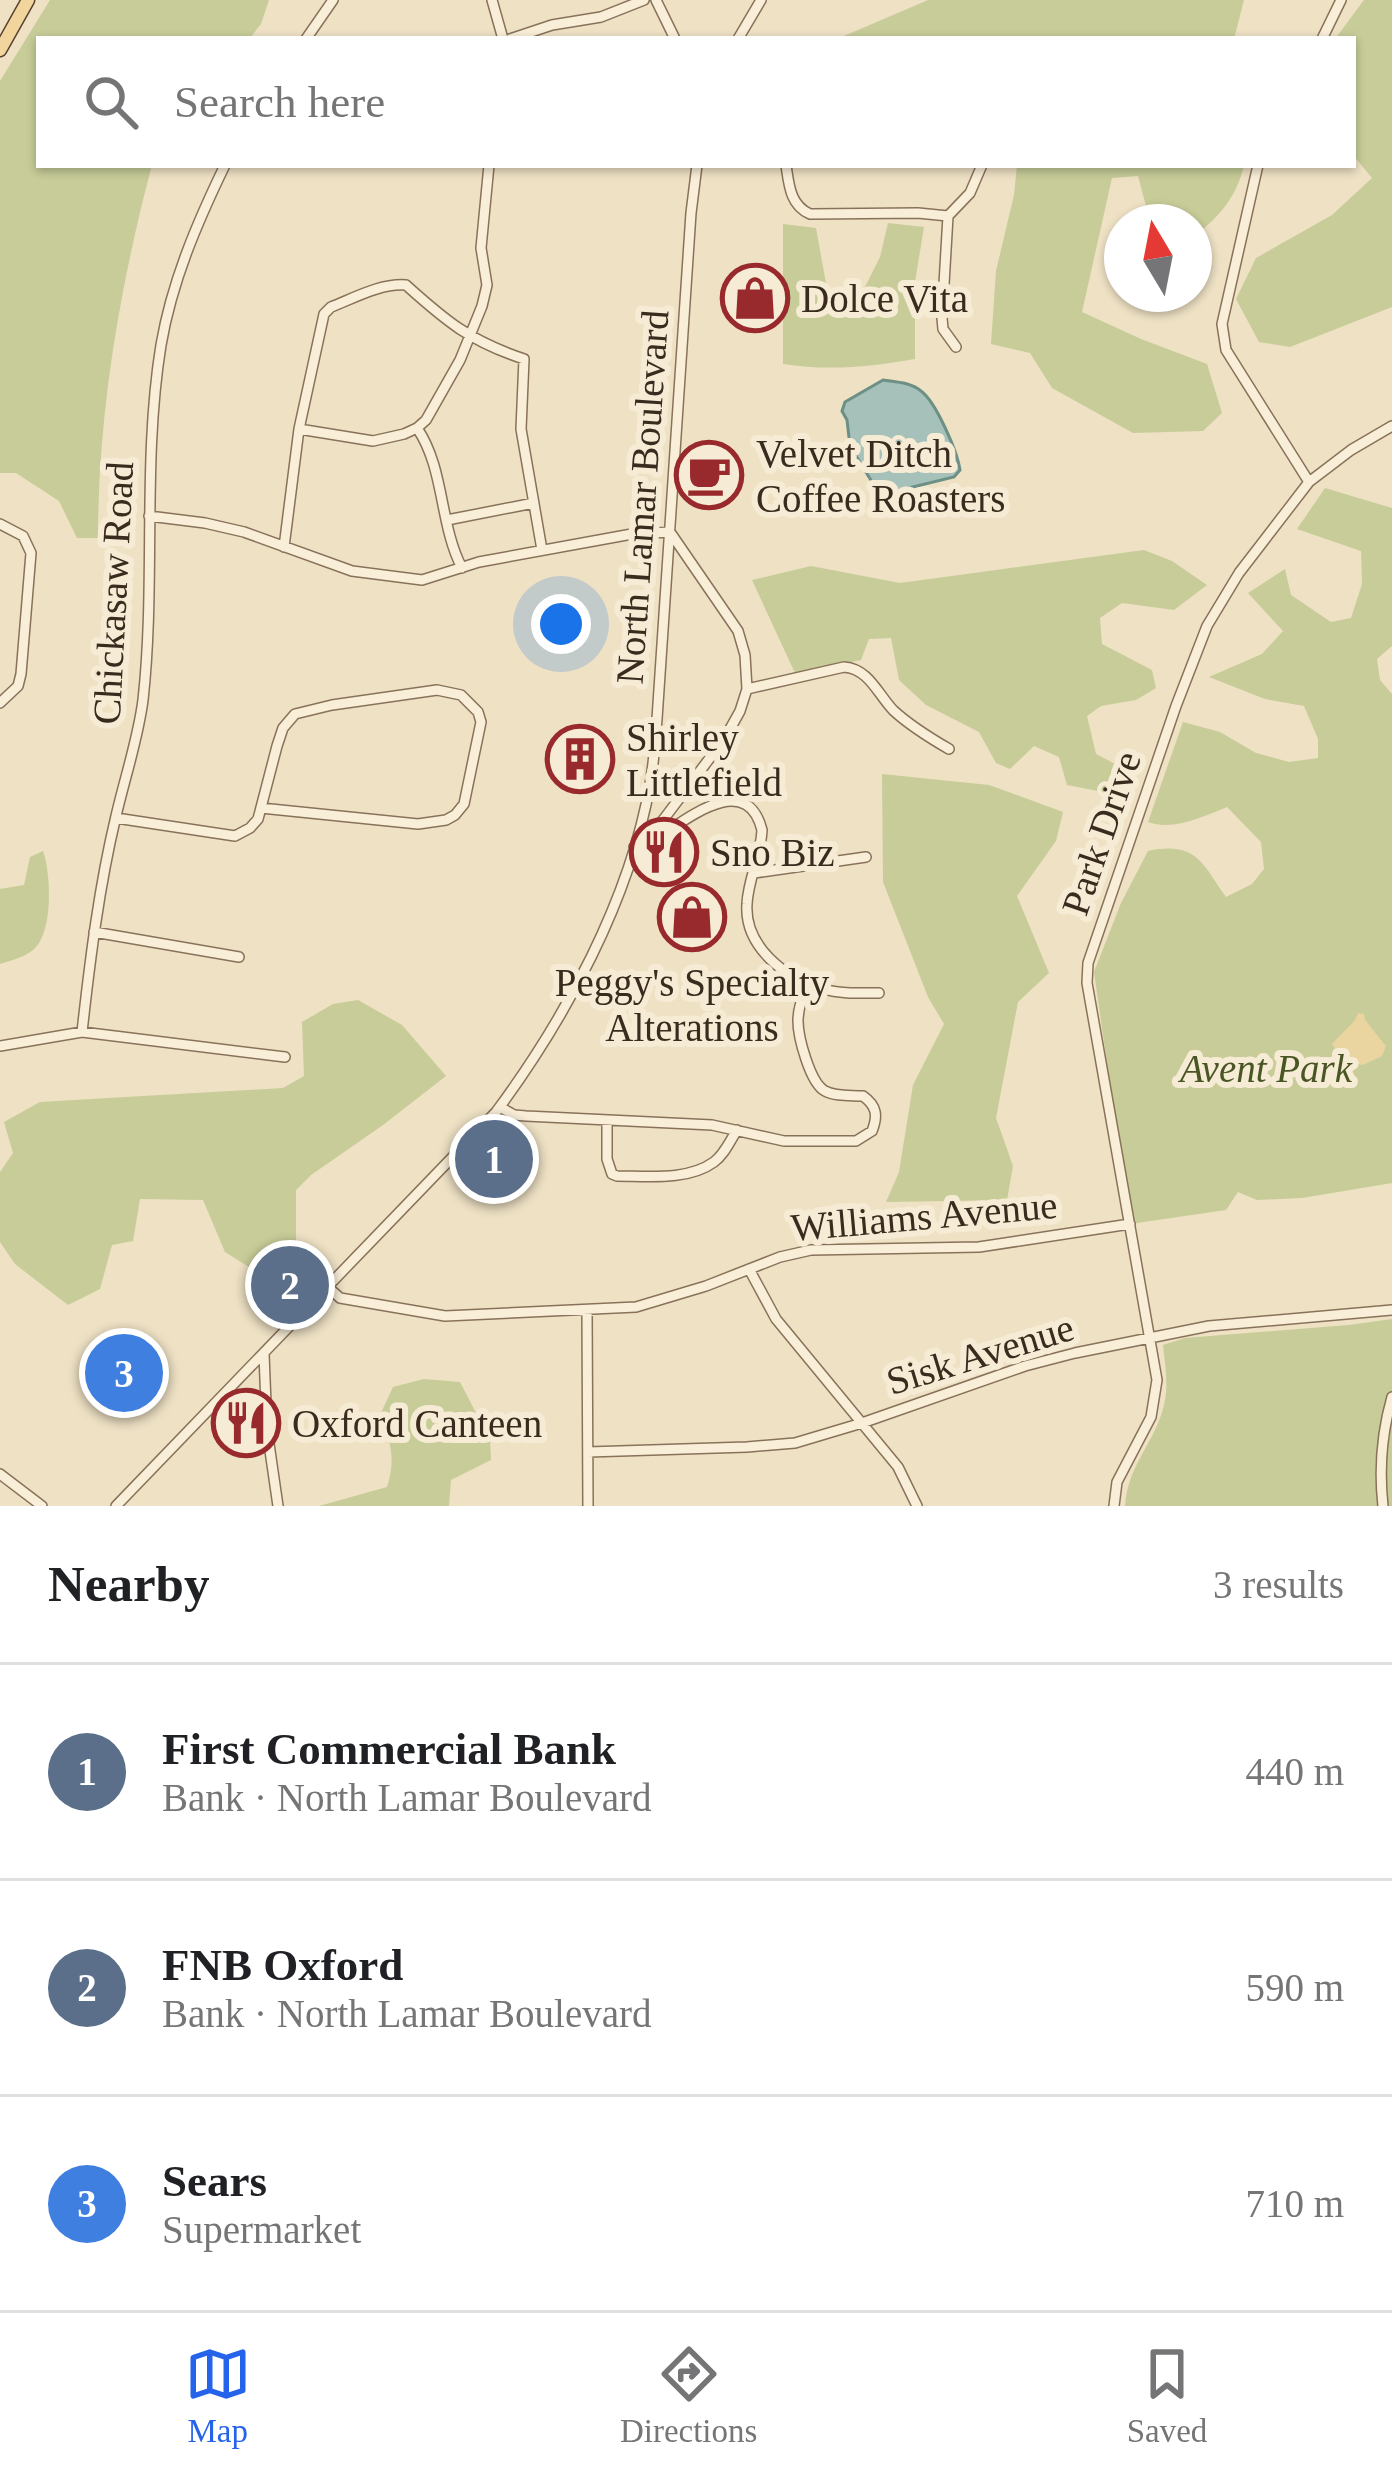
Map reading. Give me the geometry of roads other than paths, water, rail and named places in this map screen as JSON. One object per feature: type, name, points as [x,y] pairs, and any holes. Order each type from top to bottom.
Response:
[{"type":"main road","points":[[0,50],[28,0]]},
{"type":"street","points":[[308,36],[333,0]]},
{"type":"street","points":[[492,0],[506,36]]},
{"type":"street","points":[[517,36],[601,17],[644,0]]},
{"type":"street","points":[[656,0],[674,36]]},
{"type":"street","points":[[740,36],[761,0]]},
{"type":"street","points":[[1323,36],[1341,0]]},
{"type":"street","name":"Chickasaw Road","points":[[82,1032],[94,932],[142,702],[152,419],[161,343],[189,243],[224,168]]},
{"type":"street","points":[[299,429],[373,441],[417,428],[435,406],[460,360],[488,285],[481,248],[489,168]]},
{"type":"street","name":"North Lamar Boulevard","points":[[116,1506],[500,1107],[546,1041],[624,880],[653,760],[697,168]]},
{"type":"street","points":[[787,168],[794,200],[810,214],[948,216]]},
{"type":"street","points":[[956,347],[943,329],[942,318],[948,216],[970,193],[981,168]]},
{"type":"street","points":[[1257,168],[1222,324],[1226,350],[1309,482]]},
{"type":"street","points":[[284,547],[299,429],[324,314],[389,285],[406,285],[469,337],[524,359],[521,430],[542,550]]},
{"type":"street","name":"Park Drive","points":[[1114,1506],[1117,1482],[1151,1417],[1157,1380],[1087,983],[1088,963],[1207,626],[1236,578],[1309,482],[1351,449],[1392,426]]},
{"type":"street","points":[[417,428],[429,449],[462,568]]},
{"type":"street","points":[[447,520],[534,503]]},
{"type":"street","points":[[149,516],[244,532],[352,571],[403,580],[436,578],[542,550],[670,532],[738,631],[747,689],[725,738],[657,828],[634,848]]},
{"type":"street","points":[[0,524],[23,536],[32,564],[21,674],[18,686],[0,703]]},
{"type":"street","points":[[747,689],[854,668],[892,709],[949,749]]},
{"type":"street","points":[[116,818],[235,836],[258,819],[261,808],[281,735],[295,714],[437,690],[461,695],[478,712],[479,739],[464,804],[446,820],[418,824],[261,808]]},
{"type":"street","points":[[657,828],[668,831],[697,811],[720,803],[749,807],[762,830],[746,911],[753,935],[767,956],[808,984],[842,992],[879,993]]},
{"type":"street","points":[[754,873],[866,857]]},
{"type":"street","points":[[94,932],[239,957]]},
{"type":"street","points":[[500,1107],[514,1115],[677,1122],[784,1141],[856,1141],[872,1131],[876,1115],[863,1096],[823,1090],[812,1076],[797,1024],[808,984]]},
{"type":"street","points":[[0,1046],[82,1032],[285,1057]]},
{"type":"street","points":[[607,1122],[607,1160],[617,1176],[680,1174],[700,1168],[715,1162],[736,1130]]},
{"type":"street","name":"Williams Avenue","points":[[329,1288],[340,1298],[445,1316],[587,1312],[667,1300],[811,1250],[979,1247],[1130,1224]]},
{"type":"street","points":[[749,1269],[776,1319],[898,1466],[917,1506]]},
{"type":"street","name":"Sisk Avenue","points":[[588,1452],[807,1441],[1025,1366],[1150,1337],[1209,1326],[1392,1310]]},
{"type":"street","points":[[587,1312],[588,1506]]},
{"type":"street","points":[[264,1354],[267,1430],[278,1506]]},
{"type":"street","points":[[1383,1506],[1383,1442],[1392,1396]]},
{"type":"street","points":[[0,1474],[42,1506]]},
{"type":"water","points":[[883,380],[912,386],[927,397],[955,451],[960,470],[954,477],[880,495],[850,446],[842,411],[845,402]]},
{"type":"place","name":"Dolce Vita","points":[[755,298]]},
{"type":"place","name":"Velvet Ditch Coffee Roasters","points":[[709,475]]},
{"type":"place","name":"Shirley Littlefield","points":[[580,759]]},
{"type":"place","name":"Sno Biz","points":[[664,852]]},
{"type":"place","name":"Peggy's Specialty Alterations","points":[[692,917]]},
{"type":"place","name":"First Commercial Bank","points":[[494,1159]]},
{"type":"place","name":"FNB Oxford","points":[[290,1285]]},
{"type":"place","name":"Sears","points":[[124,1373]]},
{"type":"place","name":"Oxford Canteen","points":[[246,1423]]},
{"type":"park label","name":"Avent Park","points":[[1266,1068]]}]
